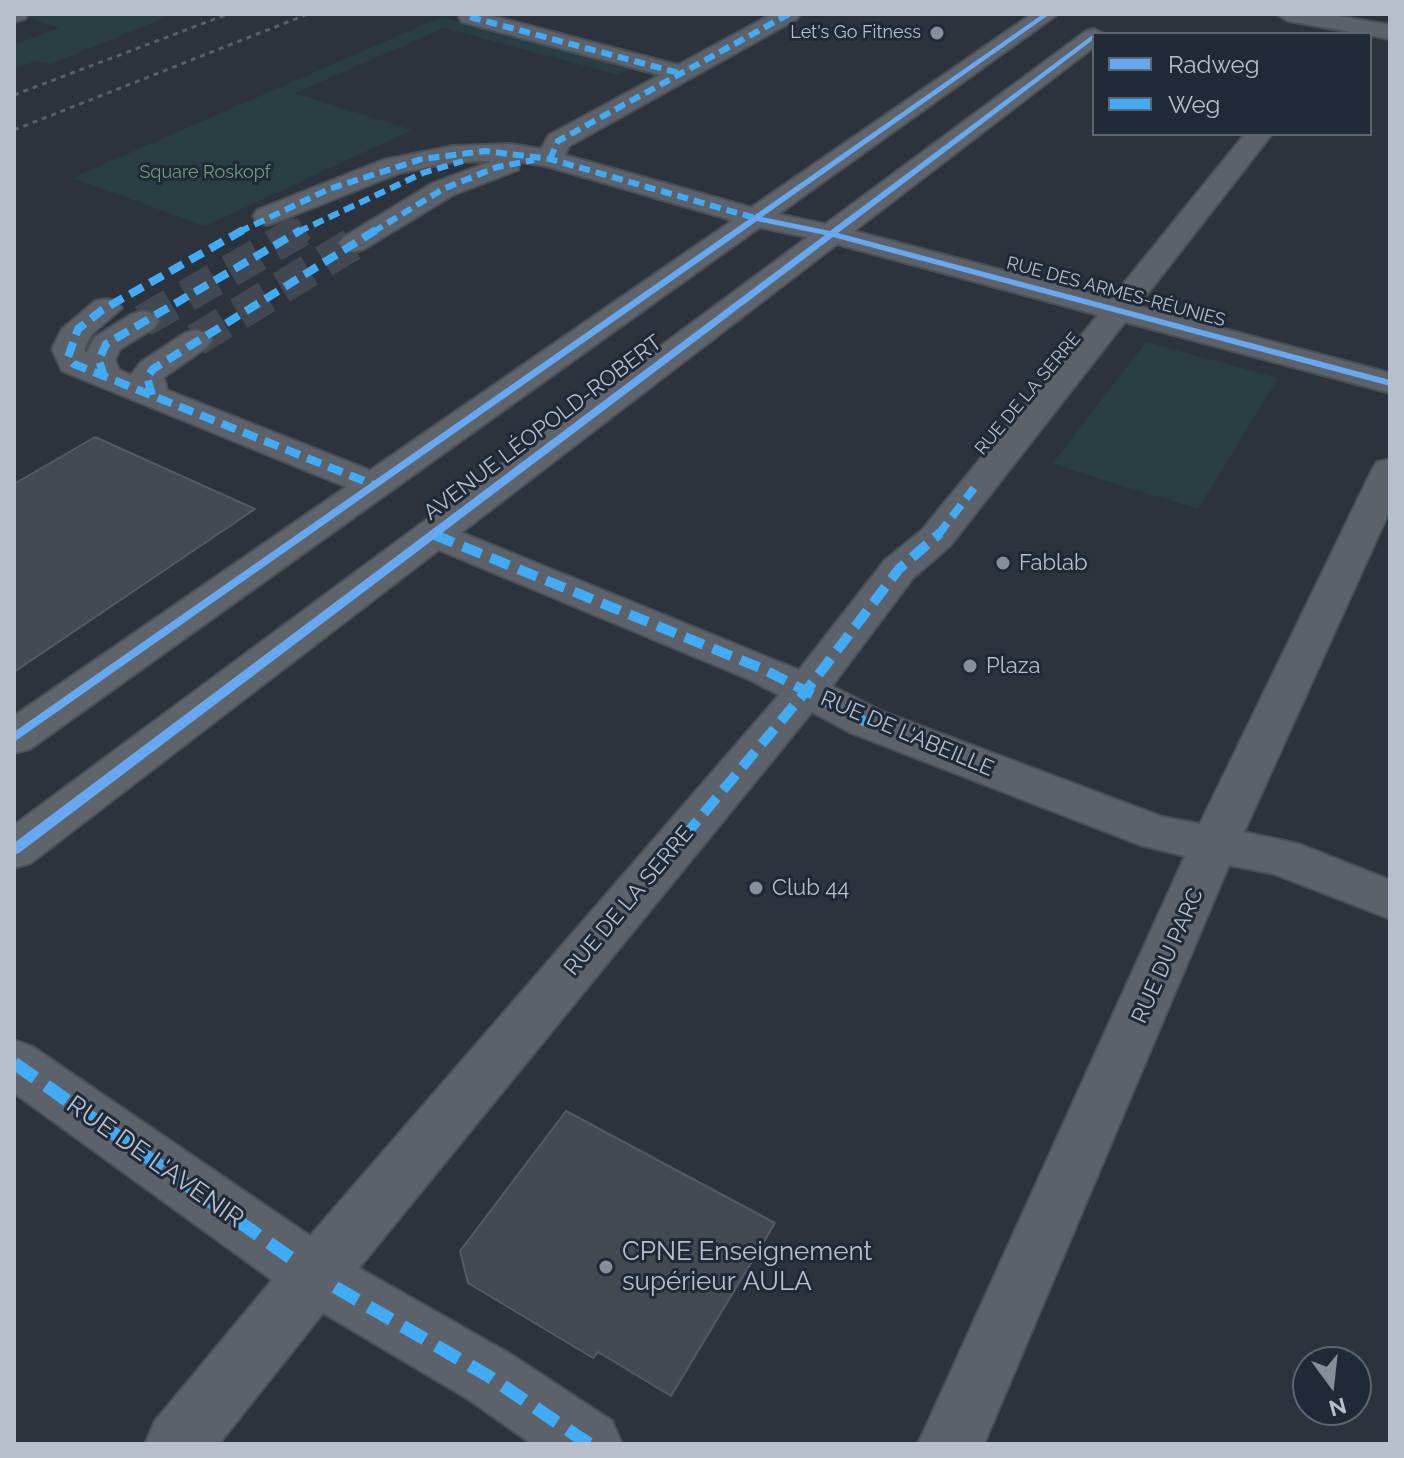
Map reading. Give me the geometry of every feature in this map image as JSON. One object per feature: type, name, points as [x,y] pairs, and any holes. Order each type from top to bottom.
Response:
[{"type":"main road","name":"AVENUE LÉOPOLD-ROBERT","points":[[14,738],[1047,14]]},
{"type":"main road","name":"AVENUE LÉOPOLD-ROBERT","points":[[14,850],[1092,38]]},
{"type":"street","points":[[550,159],[558,141],[789,14]]},
{"type":"street","points":[[1288,14],[1390,32]]},
{"type":"street","points":[[474,16],[679,73]]},
{"type":"street","name":"RUE DE LA SERRE","points":[[178,1444],[316,1274],[806,691],[899,569],[936,538],[1257,136]]},
{"type":"street","points":[[267,216],[329,189],[422,159],[485,151],[550,159]]},
{"type":"street","points":[[304,228],[402,181],[446,165],[495,155],[550,159]]},
{"type":"street","points":[[354,243],[443,189],[497,167],[550,159]]},
{"type":"street","name":"RUE DES ARMES-RÉUNIES","points":[[550,159],[755,218],[833,234],[1390,383]]},
{"type":"street","points":[[106,308],[78,329],[68,349],[74,364],[374,485]]},
{"type":"street","points":[[104,377],[99,360],[106,344],[143,321]]},
{"type":"street","points":[[152,395],[147,377],[153,369],[196,340]]},
{"type":"street","name":"RUE DU PARC","points":[[951,1444],[1233,802],[1390,470]]},
{"type":"street","name":"RUE DE L'ABEILLE","points":[[435,535],[763,669],[866,722],[1157,833],[1282,857],[1390,900]]},
{"type":"street","name":"RUE DE L'AVENIR","points":[[14,1063],[315,1274],[490,1377],[589,1444]]},
{"type":"green space","points":[[174,14],[51,64],[36,61],[14,69],[14,45],[59,28],[23,16]]},
{"type":"green space","name":"Square Roskopf","points":[[441,17],[635,66],[619,75],[444,28],[295,93],[412,130],[205,226],[72,178]]},
{"type":"green space","points":[[1146,342],[1278,378],[1198,509],[1052,464]]},
{"type":"building","points":[[95,437],[255,509],[14,672],[14,484]]},
{"type":"building","name":"CPNE Enseignement supérieur AULA","points":[[566,1111],[775,1223],[671,1396],[598,1352],[593,1358],[468,1283],[460,1251]]},
{"type":"tunnel","points":[[143,321],[301,230]]},
{"type":"tunnel","points":[[196,340],[354,243]]},
{"type":"railway","points":[[14,95],[228,14]]},
{"type":"railway","points":[[14,130],[308,14]]},
{"type":"marked path","points":[[550,159],[558,141],[789,14]]},
{"type":"marked path","points":[[470,17],[679,73]]},
{"type":"marked path","points":[[374,485],[74,364],[68,357],[72,339],[78,329],[102,310],[267,216],[329,189],[422,159],[485,151],[511,152],[550,159],[755,218]]},
{"type":"marked path","points":[[152,395],[147,377],[153,369],[196,340],[443,189],[497,167],[534,160]]},
{"type":"marked path","points":[[104,377],[99,360],[106,344],[139,323],[304,228],[423,173],[463,161]]},
{"type":"marked path","points":[[646,882],[806,691],[899,569],[936,538],[974,488]]},
{"type":"marked path","points":[[435,535],[763,669],[866,722]]},
{"type":"marked path","points":[[14,1063],[295,1261]]},
{"type":"marked path","points":[[335,1287],[490,1377],[589,1444]]},
{"type":"cycle path","points":[[14,738],[1047,14]]},
{"type":"cycle path","points":[[14,850],[1092,38]]},
{"type":"cycle path","points":[[755,218],[833,234],[1390,383]]},
{"type":"place","name":"Let's Go Fitness","points":[[937,33]]},
{"type":"place","name":"Fablab","points":[[1003,563]]},
{"type":"place","name":"Plaza","points":[[970,666]]},
{"type":"place","name":"Club 44","points":[[756,888]]},
{"type":"place","name":"CPNE Enseignement supérieur AULA","points":[[606,1267]]}]
